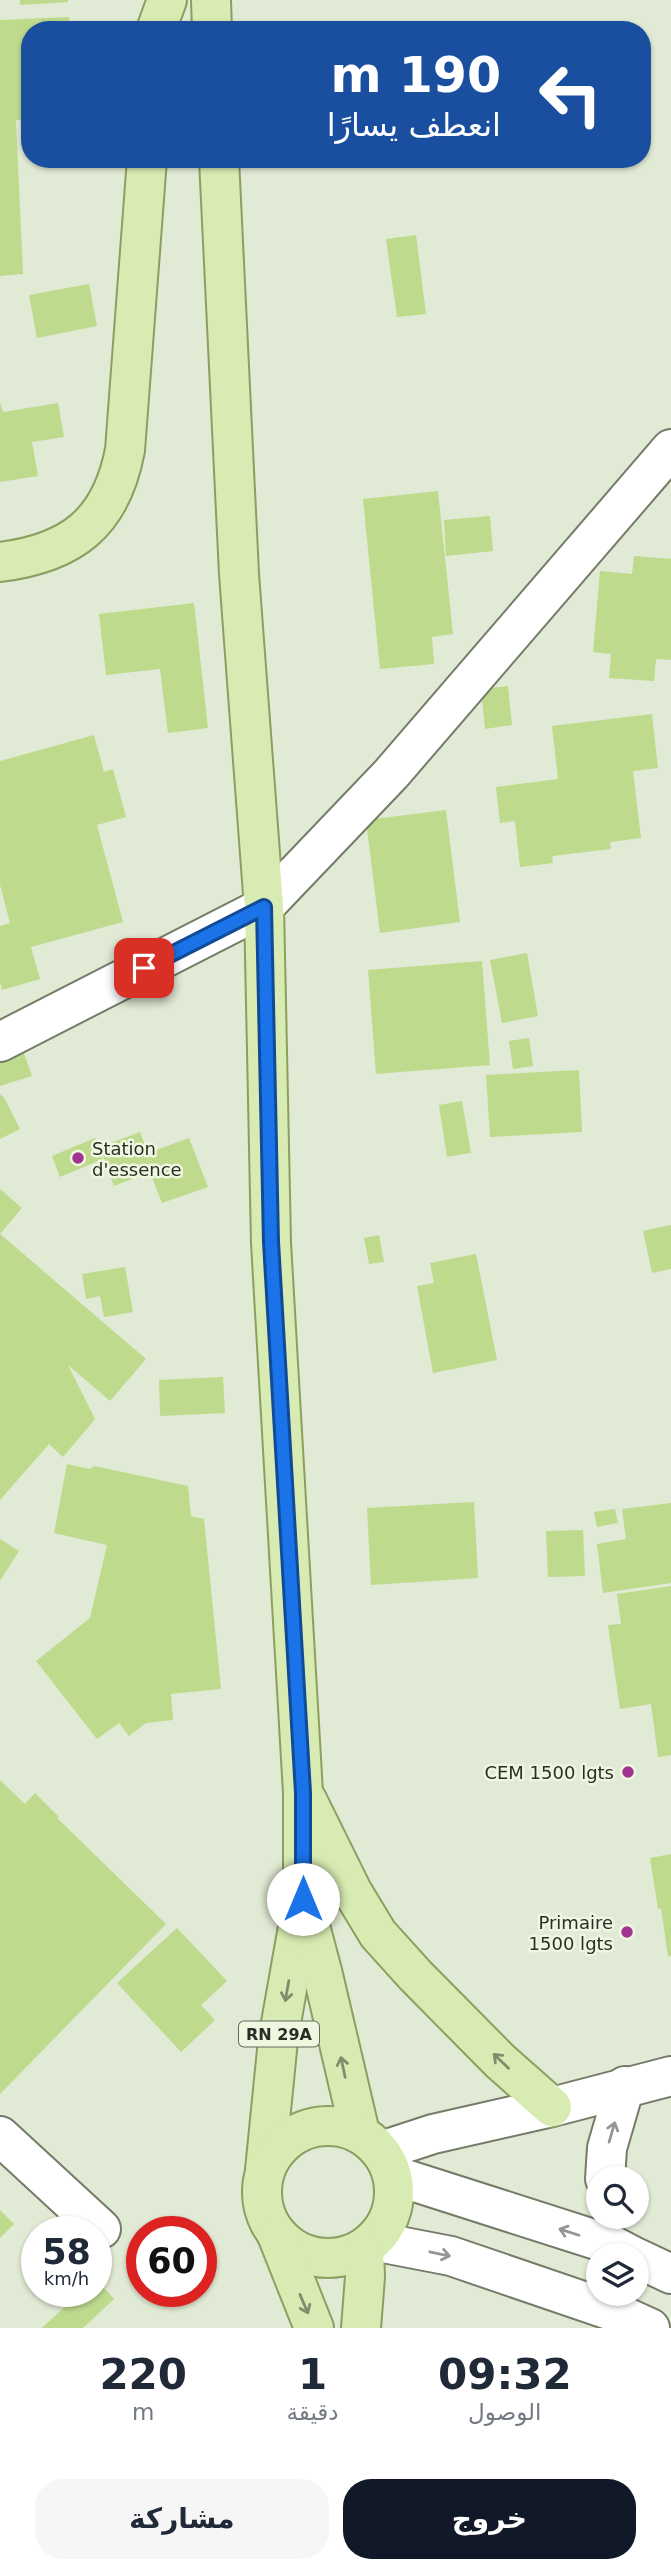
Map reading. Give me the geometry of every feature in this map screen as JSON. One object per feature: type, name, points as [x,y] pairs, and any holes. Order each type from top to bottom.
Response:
[{"type":"main road","points":[[159,21],[167,0]]},
{"type":"main road","points":[[211,0],[212,21]]},
{"type":"main road","points":[[0,562],[49,552],[73,539],[93,522],[109,500],[120,476],[125,450],[146,168]]},
{"type":"main road","name":"RN 29A","points":[[219,168],[239,574],[264,907],[271,1242],[303,1793],[303,1899],[278,2040],[265,2170]]},
{"type":"main road","points":[[303,1793],[352,1891],[378,1934],[500,2061],[551,2107]]},
{"type":"main road","name":"RN 29A","points":[[303,1899],[323,1975],[378,2153]]},
{"type":"main road","points":[[277,2235],[295,2250],[318,2258],[342,2257],[369,2244],[387,2221],[395,2199],[378,2153],[338,2126],[315,2126],[294,2134],[276,2150],[265,2170],[261,2192],[265,2215],[277,2235],[314,2328]]},
{"type":"main road","points":[[361,2328],[369,2244]]},
{"type":"street","points":[[0,1042],[264,907],[391,774],[671,449]]},
{"type":"street","points":[[378,2153],[433,2134],[671,2076]]},
{"type":"street","points":[[606,2166],[607,2148],[625,2086]]},
{"type":"street","points":[[0,2136],[87,2216]]},
{"type":"street","points":[[378,2153],[619,2243]]},
{"type":"street","points":[[369,2244],[451,2256],[615,2312],[650,2328]]},
{"type":"street","points":[[649,2261],[671,2274]]},
{"type":"building","points":[[20,0],[68,0],[68,2],[20,5]]},
{"type":"building","points":[[69,17],[69,21],[21,21],[21,120],[16,120],[23,274],[0,276],[0,20]]},
{"type":"building","points":[[416,235],[426,314],[397,317],[386,239]]},
{"type":"building","points":[[89,284],[97,326],[37,338],[29,295]]},
{"type":"building","points":[[0,402],[3,412],[58,403],[64,437],[32,442],[38,476],[0,482]]},
{"type":"building","points":[[438,491],[453,634],[432,637],[434,664],[380,669],[363,499]]},
{"type":"building","points":[[490,516],[493,551],[446,556],[444,520]]},
{"type":"building","points":[[634,556],[671,559],[671,660],[656,659],[654,681],[609,678],[611,654],[593,652],[600,571],[632,574]]},
{"type":"building","points":[[194,603],[208,728],[168,733],[160,669],[106,675],[99,614]]},
{"type":"building","points":[[508,686],[512,725],[485,729],[481,689]]},
{"type":"building","points":[[652,714],[658,768],[633,771],[641,838],[610,842],[611,849],[552,856],[553,863],[520,867],[515,821],[500,823],[496,787],[558,779],[552,726]]},
{"type":"building","points":[[94,735],[104,772],[113,769],[126,817],[97,825],[123,922],[31,947],[40,979],[2,990],[0,926],[10,923],[0,885],[0,761]]},
{"type":"building","points":[[446,810],[460,922],[380,933],[366,820]]},
{"type":"building","points":[[527,953],[538,1016],[502,1023],[490,960]]},
{"type":"building","points":[[482,961],[490,1065],[376,1074],[368,970]]},
{"type":"building","points":[[529,1038],[533,1066],[513,1069],[509,1041]]},
{"type":"building","points":[[22,1048],[32,1076],[0,1086],[0,1055]]},
{"type":"building","points":[[579,1070],[582,1132],[490,1137],[486,1075]]},
{"type":"building","points":[[0,1094],[20,1129],[0,1139]]},
{"type":"building","points":[[462,1101],[471,1153],[447,1157],[439,1105]]},
{"type":"building","points":[[140,1132],[148,1153],[189,1138],[208,1187],[162,1203],[150,1172],[114,1186],[100,1147]]},
{"type":"building","name":"Station d'essence","points":[[95,1138],[103,1159],[60,1177],[52,1156]]},
{"type":"building","points":[[0,1189],[22,1208],[0,1234]]},
{"type":"building","points":[[671,1225],[671,1269],[652,1273],[643,1231]]},
{"type":"building","points":[[0,1234],[146,1359],[110,1401],[68,1365],[95,1419],[63,1457],[49,1444],[0,1500]]},
{"type":"building","points":[[379,1235],[384,1262],[369,1264],[364,1238]]},
{"type":"building","points":[[476,1254],[497,1360],[433,1373],[417,1286],[434,1283],[430,1263]]},
{"type":"building","points":[[125,1267],[133,1312],[104,1317],[100,1296],[86,1299],[82,1274]]},
{"type":"building","points":[[223,1377],[225,1413],[160,1416],[159,1380]]},
{"type":"building","points":[[67,1464],[90,1469],[94,1466],[188,1486],[191,1516],[204,1519],[221,1689],[171,1694],[173,1720],[146,1723],[129,1736],[119,1723],[97,1739],[36,1661],[90,1618],[107,1545],[54,1533]]},
{"type":"building","points":[[474,1502],[478,1578],[371,1585],[367,1508]]},
{"type":"building","points":[[671,1503],[671,1583],[603,1593],[597,1544],[626,1539],[622,1509]]},
{"type":"building","points":[[615,1509],[618,1523],[597,1527],[594,1512]]},
{"type":"building","points":[[583,1530],[585,1576],[548,1577],[546,1531]]},
{"type":"building","points":[[0,1539],[19,1551],[0,1581]]},
{"type":"building","points":[[671,1586],[671,1755],[658,1757],[651,1704],[620,1709],[608,1625],[621,1624],[617,1594]]},
{"type":"building","points":[[0,1780],[25,1804],[35,1793],[59,1817],[57,1818],[166,1924],[0,2094]]},
{"type":"building","points":[[671,1854],[671,1956],[668,1956],[650,1858]]},
{"type":"building","points":[[177,1928],[227,1981],[201,2005],[215,2020],[181,2052],[117,1983]]},
{"type":"building","points":[[0,2210],[14,2224],[0,2238]]},
{"type":"building","points":[[65,2307],[105,2307],[83,2328],[42,2328]]},
{"type":"place","name":"Station d'essence","points":[[78,1158]]},
{"type":"place","name":"CEM 1500 lgts","points":[[628,1772]]},
{"type":"place","name":"Primaire 1500 lgts","points":[[627,1932]]},
{"type":"route","points":[[144,968],[264,907],[271,1242],[303,1793],[303,1899]]}]
